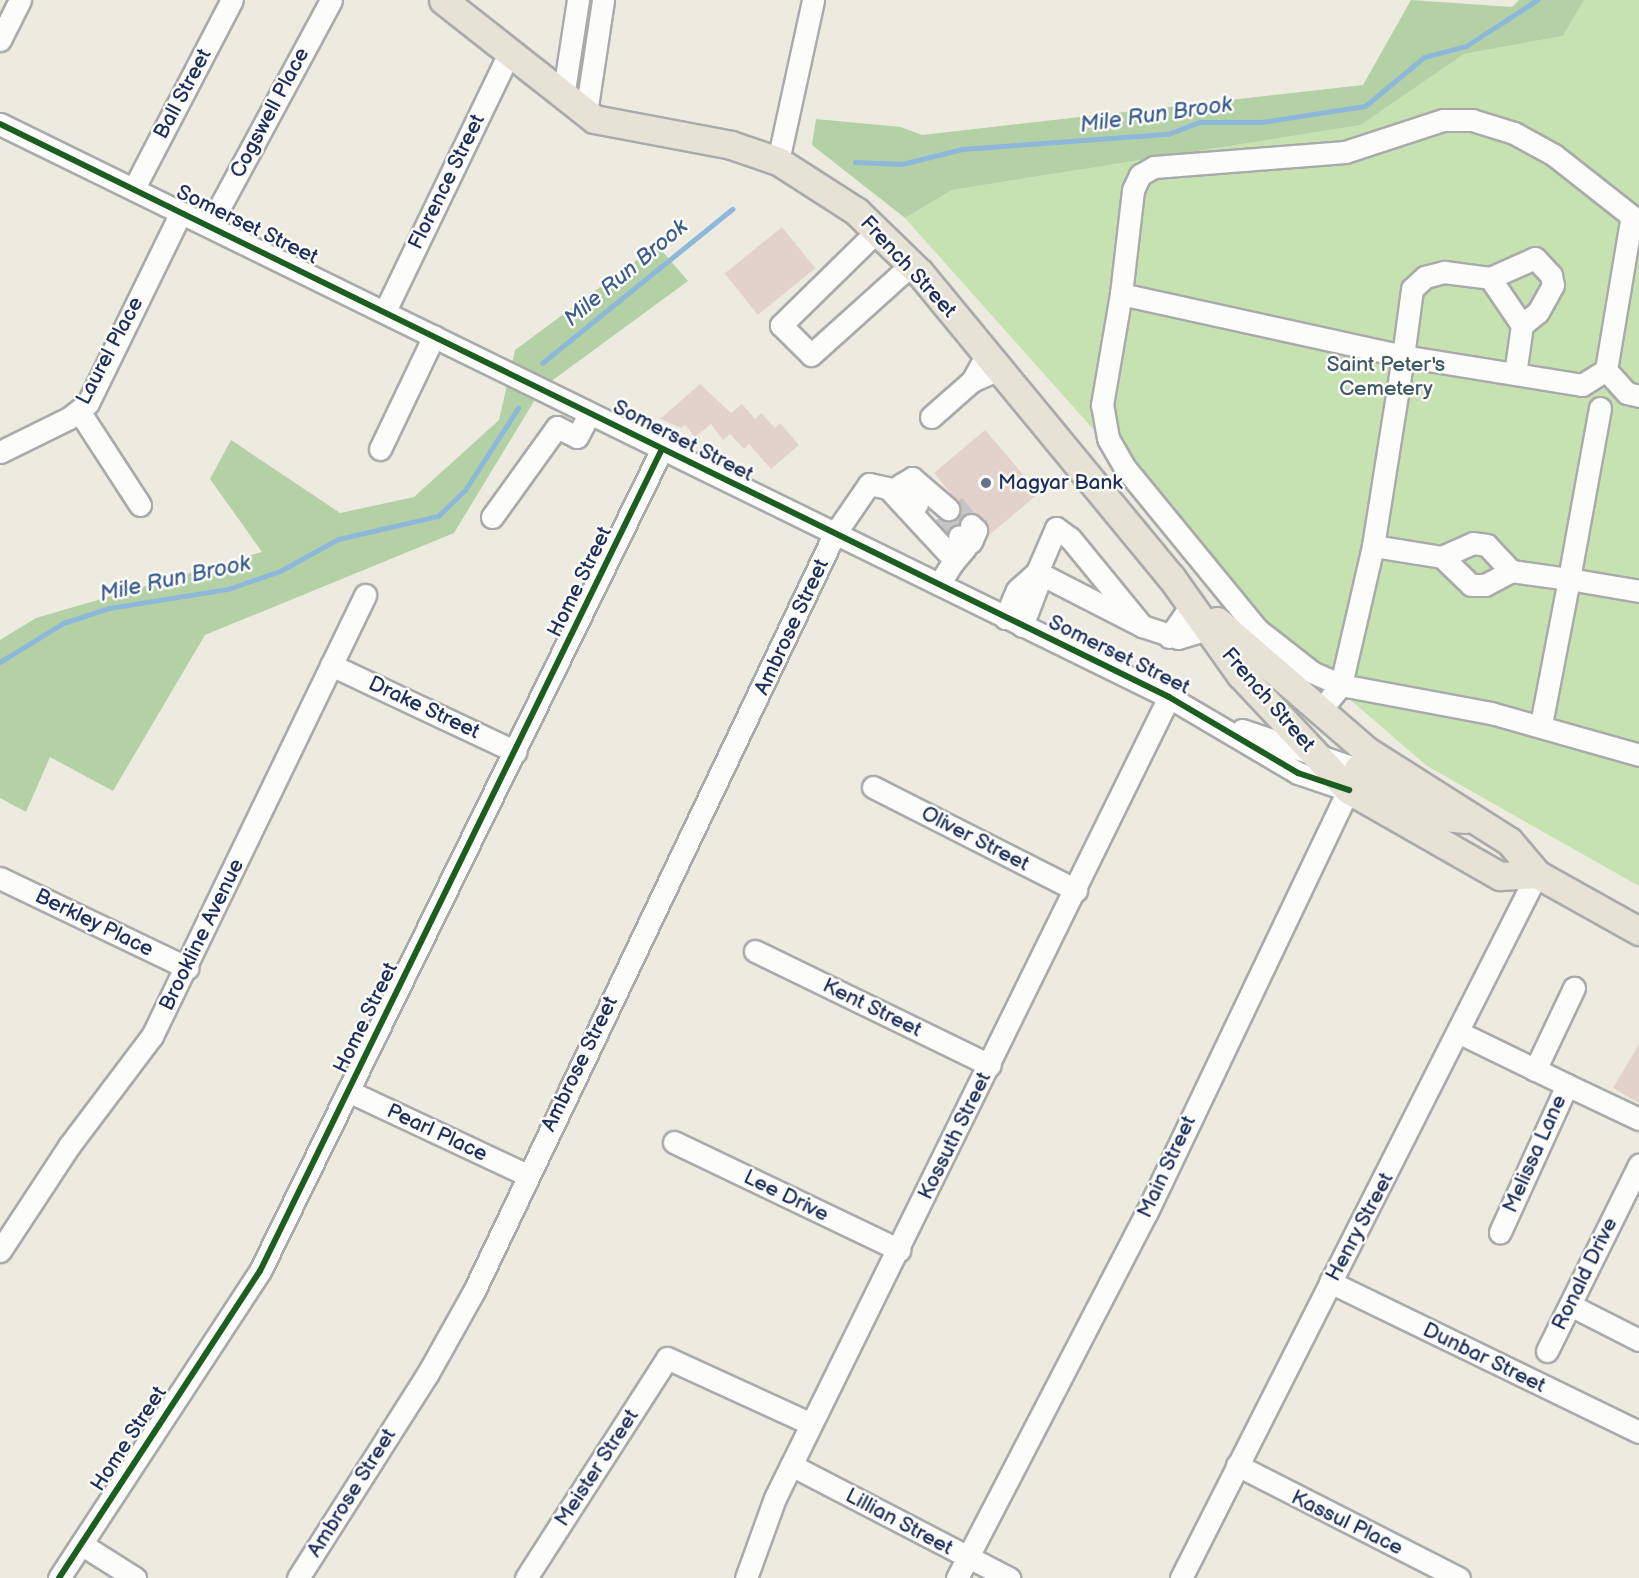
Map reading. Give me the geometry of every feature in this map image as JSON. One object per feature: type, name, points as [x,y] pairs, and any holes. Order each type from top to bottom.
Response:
[{"type":"main road","name":"French Street","points":[[443,0],[563,97],[604,123],[721,143],[778,161],[878,230],[912,264],[1171,577],[1240,674],[1314,752],[1358,770]]},
{"type":"main road","name":"French Street","points":[[1171,577],[1318,712],[1358,770]]},
{"type":"main road","name":"Somerset Street","points":[[1358,770],[1473,820],[1509,842],[1537,874],[1639,932]]},
{"type":"main road","name":"Somerset Street","points":[[1358,770],[1500,876],[1537,874]]},
{"type":"street","points":[[0,40],[20,0]]},
{"type":"street","name":"Ball Street","points":[[134,188],[232,0]]},
{"type":"street","name":"Cogswell Place","points":[[210,225],[331,0]]},
{"type":"street","points":[[563,97],[578,0]]},
{"type":"street","points":[[586,113],[603,0]]},
{"type":"street","points":[[778,161],[813,0]]},
{"type":"street","name":"Florence Street","points":[[385,311],[509,53]]},
{"type":"street","points":[[1121,294],[1402,356],[1582,385],[1606,370],[1635,222],[1579,173],[1514,133],[1472,120],[1443,120],[1345,152],[1154,166],[1140,176],[1133,190],[1121,294],[1102,405],[1115,453],[1257,629],[1312,672],[1341,685],[1541,725],[1639,755]]},
{"type":"street","name":"Somerset Street","points":[[0,124],[385,311],[834,535],[1169,697],[1221,725],[1298,773],[1358,770]]},
{"type":"street","name":"Laurel Place","points":[[0,452],[79,411],[182,212]]},
{"type":"street","points":[[878,230],[781,325],[811,354],[912,264]]},
{"type":"street","points":[[1318,712],[1341,685],[1373,546],[1402,356],[1405,315],[1418,283],[1443,272],[1490,278],[1526,257],[1542,262],[1551,275],[1551,295],[1522,325],[1515,374]]},
{"type":"street","points":[[1490,278],[1522,325]]},
{"type":"street","points":[[380,449],[434,336]]},
{"type":"street","points":[[931,417],[993,361]]},
{"type":"street","points":[[1599,408],[1633,394],[1606,370]]},
{"type":"street","points":[[1541,725],[1599,408],[1582,385]]},
{"type":"street","points":[[79,411],[140,505]]},
{"type":"street","points":[[492,517],[557,427],[577,437],[590,413]]},
{"type":"street","name":"Home Street","points":[[59,1578],[260,1271],[516,752],[662,449]]},
{"type":"street","name":"Ambrose Street","points":[[298,1578],[428,1375],[527,1175],[834,535],[868,484],[900,484]]},
{"type":"street","points":[[900,484],[948,509]]},
{"type":"street","points":[[900,484],[963,543],[939,584]]},
{"type":"street","points":[[1013,622],[1017,590],[1037,572],[1056,528],[1070,538],[1142,626]]},
{"type":"street","points":[[1373,546],[1442,556],[1473,543],[1487,545],[1511,571]]},
{"type":"street","points":[[1442,556],[1471,585],[1485,585],[1511,571],[1639,591]]},
{"type":"street","points":[[1037,572],[1142,626],[1169,637],[1208,629]]},
{"type":"street","name":"Brookline Avenue","points":[[0,1251],[69,1146],[152,1036],[188,968],[365,595]]},
{"type":"street","points":[[1169,637],[1191,605]]},
{"type":"street","name":"Drake Street","points":[[331,665],[516,752]]},
{"type":"street","name":"Kossuth Street","points":[[746,1578],[791,1465],[899,1250],[1169,697]]},
{"type":"street","name":"Somerset Street","points":[[1221,725],[1314,752]]},
{"type":"street","name":"Main Street","points":[[957,1578],[1146,1214],[1358,770]]},
{"type":"street","name":"Oliver Street","points":[[873,787],[1076,890]]},
{"type":"street","name":"Henry Street","points":[[1181,1578],[1330,1282],[1461,1034],[1537,874]]},
{"type":"street","name":"Berkley Place","points":[[0,878],[188,968]]},
{"type":"street","name":"Kent Street","points":[[755,951],[990,1065]]},
{"type":"street","points":[[1535,1070],[1575,988]]},
{"type":"street","name":"Melissa Lane","points":[[1461,1034],[1567,1085],[1500,1232]]},
{"type":"street","points":[[1567,1085],[1639,1119]]},
{"type":"street","name":"Pearl Place","points":[[348,1091],[527,1175]]},
{"type":"street","name":"Lee Drive","points":[[674,1142],[899,1250]]},
{"type":"street","name":"Ronald Drive","points":[[1547,1351],[1570,1305],[1631,1201],[1639,1165]]},
{"type":"street","name":"Dunbar Street","points":[[1330,1282],[1639,1432]]},
{"type":"street","points":[[1570,1305],[1639,1340]]},
{"type":"street","name":"Meister Street","points":[[526,1578],[667,1358],[811,1424]]},
{"type":"street","name":"Lillian Street","points":[[791,1465],[1009,1578]]},
{"type":"street","name":"Kassul Place","points":[[1237,1465],[1459,1578]]},
{"type":"street","points":[[81,1544],[135,1578]]},
{"type":"green space","points":[[1411,0],[1512,7],[1519,0],[1584,0],[1563,36],[1464,54],[1361,125],[952,190],[905,218],[812,145],[816,119],[901,127],[922,135],[1363,85]]},
{"type":"green space","name":"Saint Peter's Cemetery","points":[[1584,0],[1639,0],[1639,886],[1427,766],[1281,640],[905,218],[952,190],[1361,125],[1464,54],[1563,36]]},
{"type":"green space","points":[[657,245],[688,281],[542,388],[454,533],[205,635],[113,791],[50,757],[26,812],[0,798],[0,640],[36,618],[262,552],[210,479],[231,440],[340,513],[414,497],[499,420],[515,350]]},
{"type":"building","points":[[782,227],[815,268],[758,315],[724,274]]},
{"type":"building","points":[[700,384],[731,413],[742,404],[755,419],[761,413],[775,428],[780,423],[799,445],[771,469],[749,444],[744,449],[730,434],[723,440],[711,424],[695,437],[685,425],[681,428],[660,419]]},
{"type":"building","name":"Magyar Bank","points":[[985,430],[1039,493],[987,537],[985,522],[974,513],[962,516],[947,533],[935,520],[953,521],[960,505],[934,473]]},
{"type":"building","points":[[1639,1044],[1639,1103],[1613,1088]]},
{"type":"waterway","name":"Mile Run Brook","points":[[855,162],[902,164],[962,149],[1168,134],[1200,122],[1262,122],[1365,106],[1424,57],[1466,46],[1537,0]]},
{"type":"waterway","name":"Mile Run Brook","points":[[542,363],[732,209]]},
{"type":"waterway","name":"Mile Run Brook","points":[[0,662],[63,623],[109,608],[228,589],[280,571],[338,539],[438,516],[465,490],[518,408]]},
{"type":"tunnel","points":[[954,504],[971,525]]},
{"type":"tunnel","points":[[941,515],[959,536]]},
{"type":"cycle path","points":[[0,124],[1169,697],[1298,773],[1349,790]]},
{"type":"cycle path","points":[[59,1578],[260,1271],[662,449]]},
{"type":"place","name":"Magyar Bank","points":[[986,483]]}]
